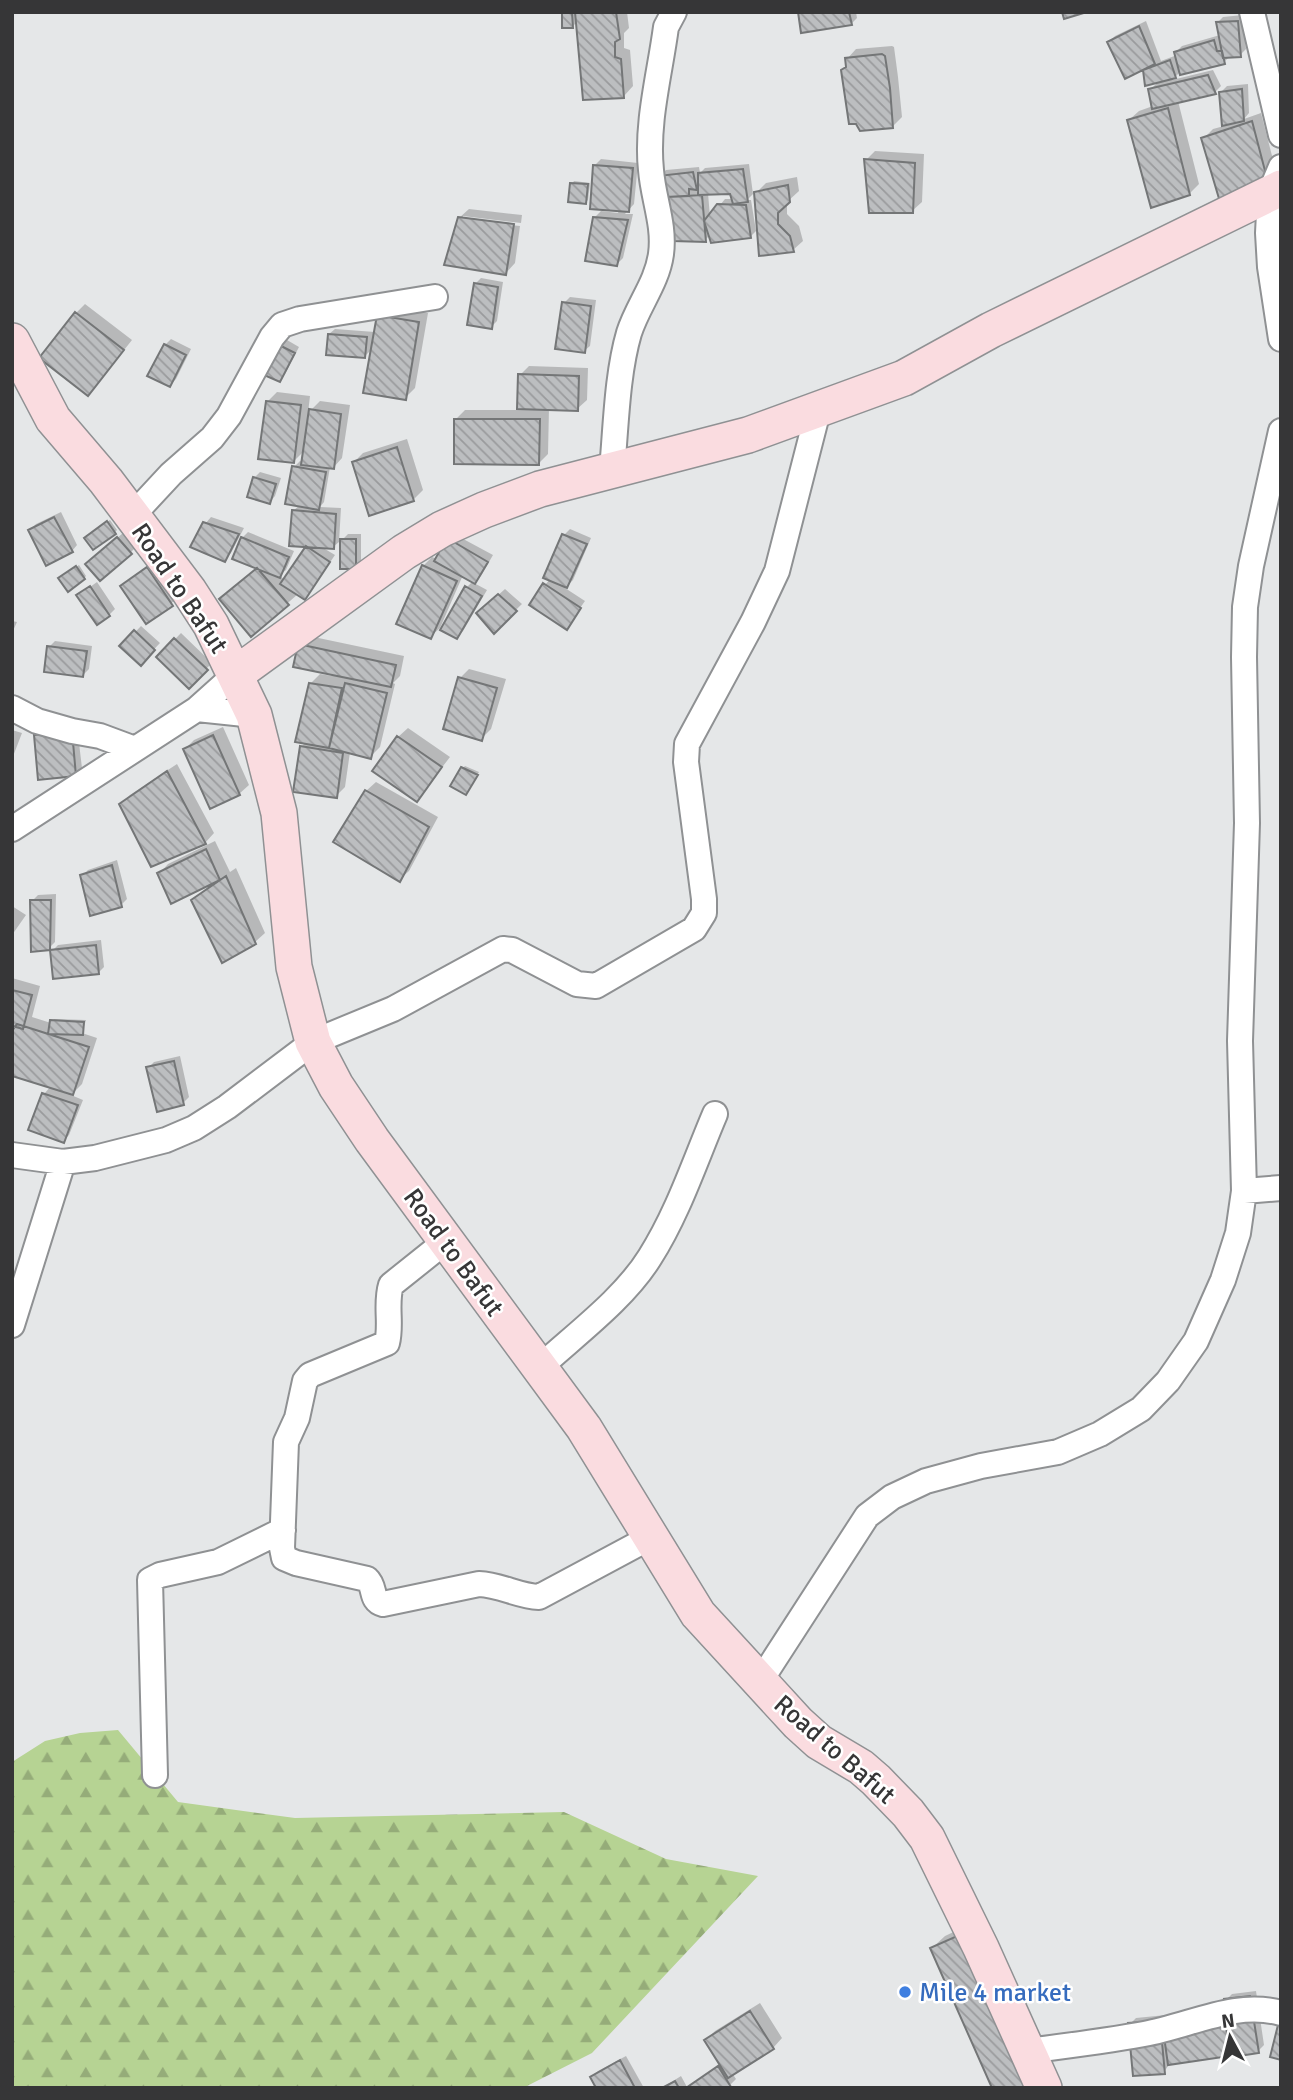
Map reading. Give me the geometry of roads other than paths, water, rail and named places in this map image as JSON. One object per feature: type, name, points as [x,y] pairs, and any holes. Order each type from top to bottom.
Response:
[{"type":"street","points":[[611,470],[623,362],[630,331],[653,281],[661,254],[662,226],[651,171],[650,139],[666,27],[674,12]]},
{"type":"street","points":[[1252,12],[1281,135]]},
{"type":"street","points":[[1277,183],[1270,267],[1281,339]]},
{"type":"street","points":[[12,829],[197,709],[236,674],[376,572],[442,529],[540,489],[748,435],[904,378],[991,330],[1277,183]]},
{"type":"street","points":[[132,516],[170,474],[212,438],[229,416],[272,337],[282,325],[300,319],[436,297]]},
{"type":"street","name":"Road to Bafut","points":[[12,341],[20,376],[52,419],[106,481],[211,625],[254,715],[279,813],[294,967],[313,1042],[336,1086],[372,1140],[584,1428],[698,1614],[760,1683],[819,1742],[868,1773],[908,1813],[927,1838],[981,1948],[1044,2088]]},
{"type":"street","points":[[12,1154],[62,1162],[95,1158],[166,1140],[194,1128],[227,1107],[313,1042],[393,1009],[503,949],[512,950],[577,984],[596,986],[694,929],[704,913],[704,899],[686,762],[687,744],[753,622],[777,571],[818,411]]},
{"type":"street","points":[[760,1683],[867,1516],[892,1497],[926,1481],[981,1466],[1058,1452],[1100,1434],[1141,1409],[1168,1381],[1196,1341],[1227,1268],[1238,1233],[1244,1191],[1240,1041],[1247,823],[1245,607],[1251,566],[1281,431]]},
{"type":"street","points":[[12,708],[37,721],[100,736],[135,749]]},
{"type":"street","points":[[197,709],[254,715]]},
{"type":"street","points":[[539,1368],[628,1287],[650,1257],[671,1217],[715,1114]]},
{"type":"street","points":[[12,1325],[62,1162]]},
{"type":"street","points":[[1244,1191],[1281,1188]]},
{"type":"street","points":[[446,1241],[391,1285],[390,1334],[387,1343],[310,1375],[305,1381],[297,1418],[286,1442],[282,1548],[285,1558],[296,1563],[367,1579],[372,1584],[374,1599],[383,1604],[479,1584],[495,1585],[523,1596],[539,1597],[651,1537]]},
{"type":"street","points":[[155,1774],[150,1580],[160,1575],[218,1562],[283,1530]]},
{"type":"street","points":[[1027,2051],[1146,2034],[1236,2010],[1262,2007],[1281,2012]]},
{"type":"place","name":"Mile 4 market","points":[[905,1992]]}]
